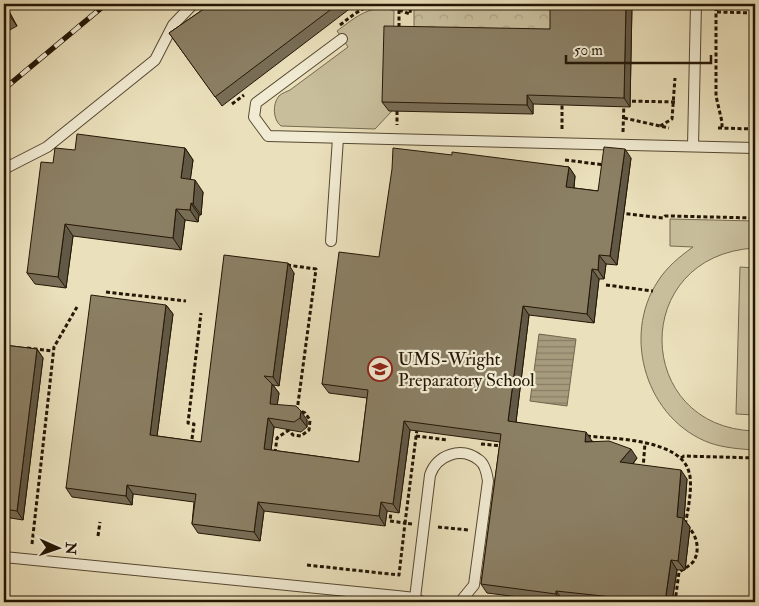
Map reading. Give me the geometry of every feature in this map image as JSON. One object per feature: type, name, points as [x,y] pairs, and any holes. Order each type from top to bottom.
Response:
[{"type":"lane","points":[[4,170],[47,147],[155,60],[173,25],[193,4]]},
{"type":"lane","points":[[693,146],[696,4]]},
{"type":"lane","points":[[342,39],[256,103],[254,117],[268,136],[755,148]]},
{"type":"lane","points":[[331,242],[338,138]]},
{"type":"lane","points":[[4,557],[419,600],[424,525],[432,470],[434,464],[444,457],[450,454],[459,454],[471,456],[479,460],[487,473],[488,481],[474,586],[460,602]]},
{"type":"path","points":[[399,10],[410,14],[410,4]]},
{"type":"path","points":[[716,7],[718,12],[716,96],[722,122],[720,128],[755,129]]},
{"type":"path","points":[[718,12],[755,13]]},
{"type":"path","points":[[660,126],[672,119],[675,102],[675,78]]},
{"type":"path","points":[[669,128],[624,118],[624,101],[675,102]]},
{"type":"path","points":[[562,105],[562,132]]},
{"type":"path","points":[[398,111],[398,128]]},
{"type":"path","points":[[562,159],[562,167]]},
{"type":"path","points":[[615,212],[664,218],[670,216],[755,218]]},
{"type":"path","points":[[281,264],[316,269],[298,410],[294,414]]},
{"type":"path","points":[[606,285],[653,291]]},
{"type":"path","points":[[106,292],[186,301]]},
{"type":"path","points":[[136,302],[137,295]]},
{"type":"path","points":[[32,544],[53,351],[54,346],[77,307]]},
{"type":"path","points":[[192,439],[194,424],[188,423],[202,313]]},
{"type":"path","points":[[18,347],[53,351]]},
{"type":"path","points":[[288,423],[287,428],[293,435],[302,436],[309,430],[310,420],[305,413],[298,410]]},
{"type":"path","points":[[307,565],[399,575],[418,422]]},
{"type":"path","points":[[274,459],[277,438],[289,430]]},
{"type":"path","points":[[587,436],[661,446],[674,452],[686,464],[690,477],[686,525],[691,528],[695,535],[697,549],[693,561],[688,567],[679,572],[675,602]]},
{"type":"path","points":[[639,476],[642,469],[645,443]]},
{"type":"path","points":[[681,458],[684,456],[755,458]]},
{"type":"path","points":[[391,512],[390,521],[481,532]]},
{"type":"path","points":[[98,536],[100,522]]},
{"type":"path","points":[[505,601],[506,596]]},
{"type":"path","points":[[483,598],[517,602]]},
{"type":"green space","points":[[414,4],[557,4],[556,39],[414,35]]},
{"type":"green space","points":[[384,7],[394,11],[392,111],[375,129],[281,126],[276,120],[274,112],[275,103],[279,96],[348,47],[337,31],[364,13]]},
{"type":"green space","points":[[670,219],[755,221],[755,248],[714,258],[685,279],[667,308],[662,341],[668,374],[686,402],[715,423],[755,431],[755,450],[716,445],[688,432],[670,416],[656,396],[646,374],[642,351],[642,327],[647,303],[665,271],[693,247],[670,246]]},
{"type":"green space","points":[[740,267],[755,268],[755,415],[736,414]]},
{"type":"shaded area","points":[[539,334],[576,339],[567,406],[530,401]]},
{"type":"building","points":[[211,4],[338,4],[215,97],[169,33]]},
{"type":"building","points":[[550,4],[626,4],[624,98],[527,95],[527,105],[382,102],[384,26],[550,29]]},
{"type":"building","points":[[4,6],[9,15],[4,17]]},
{"type":"building","points":[[77,134],[185,148],[181,178],[195,180],[193,204],[191,203],[190,210],[176,209],[173,238],[65,224],[58,277],[27,273],[41,162],[53,163],[55,148],[75,150]]},
{"type":"building","points":[[604,147],[625,149],[610,256],[599,255],[598,270],[592,269],[587,314],[523,306],[508,421],[586,432],[585,442],[609,441],[631,449],[620,462],[681,470],[677,517],[683,518],[678,561],[671,560],[665,602],[630,602],[611,600],[612,597],[556,591],[556,594],[481,584],[501,434],[404,421],[393,504],[381,502],[379,516],[258,502],[254,532],[192,524],[196,494],[127,485],[126,496],[66,488],[91,295],[166,305],[150,435],[201,442],[224,255],[288,263],[273,377],[264,376],[272,384],[270,404],[296,406],[301,411],[300,418],[294,422],[268,418],[264,449],[359,462],[368,390],[322,384],[339,252],[379,257],[392,169],[393,148],[452,155],[452,152],[569,167],[566,187],[598,191]]},
{"type":"building","points":[[4,345],[37,349],[17,511],[4,509]]},
{"type":"railway","points":[[4,89],[106,4]]},
{"type":"place","name":"UMS-Wright Preparatory School","points":[[380,369]]}]
